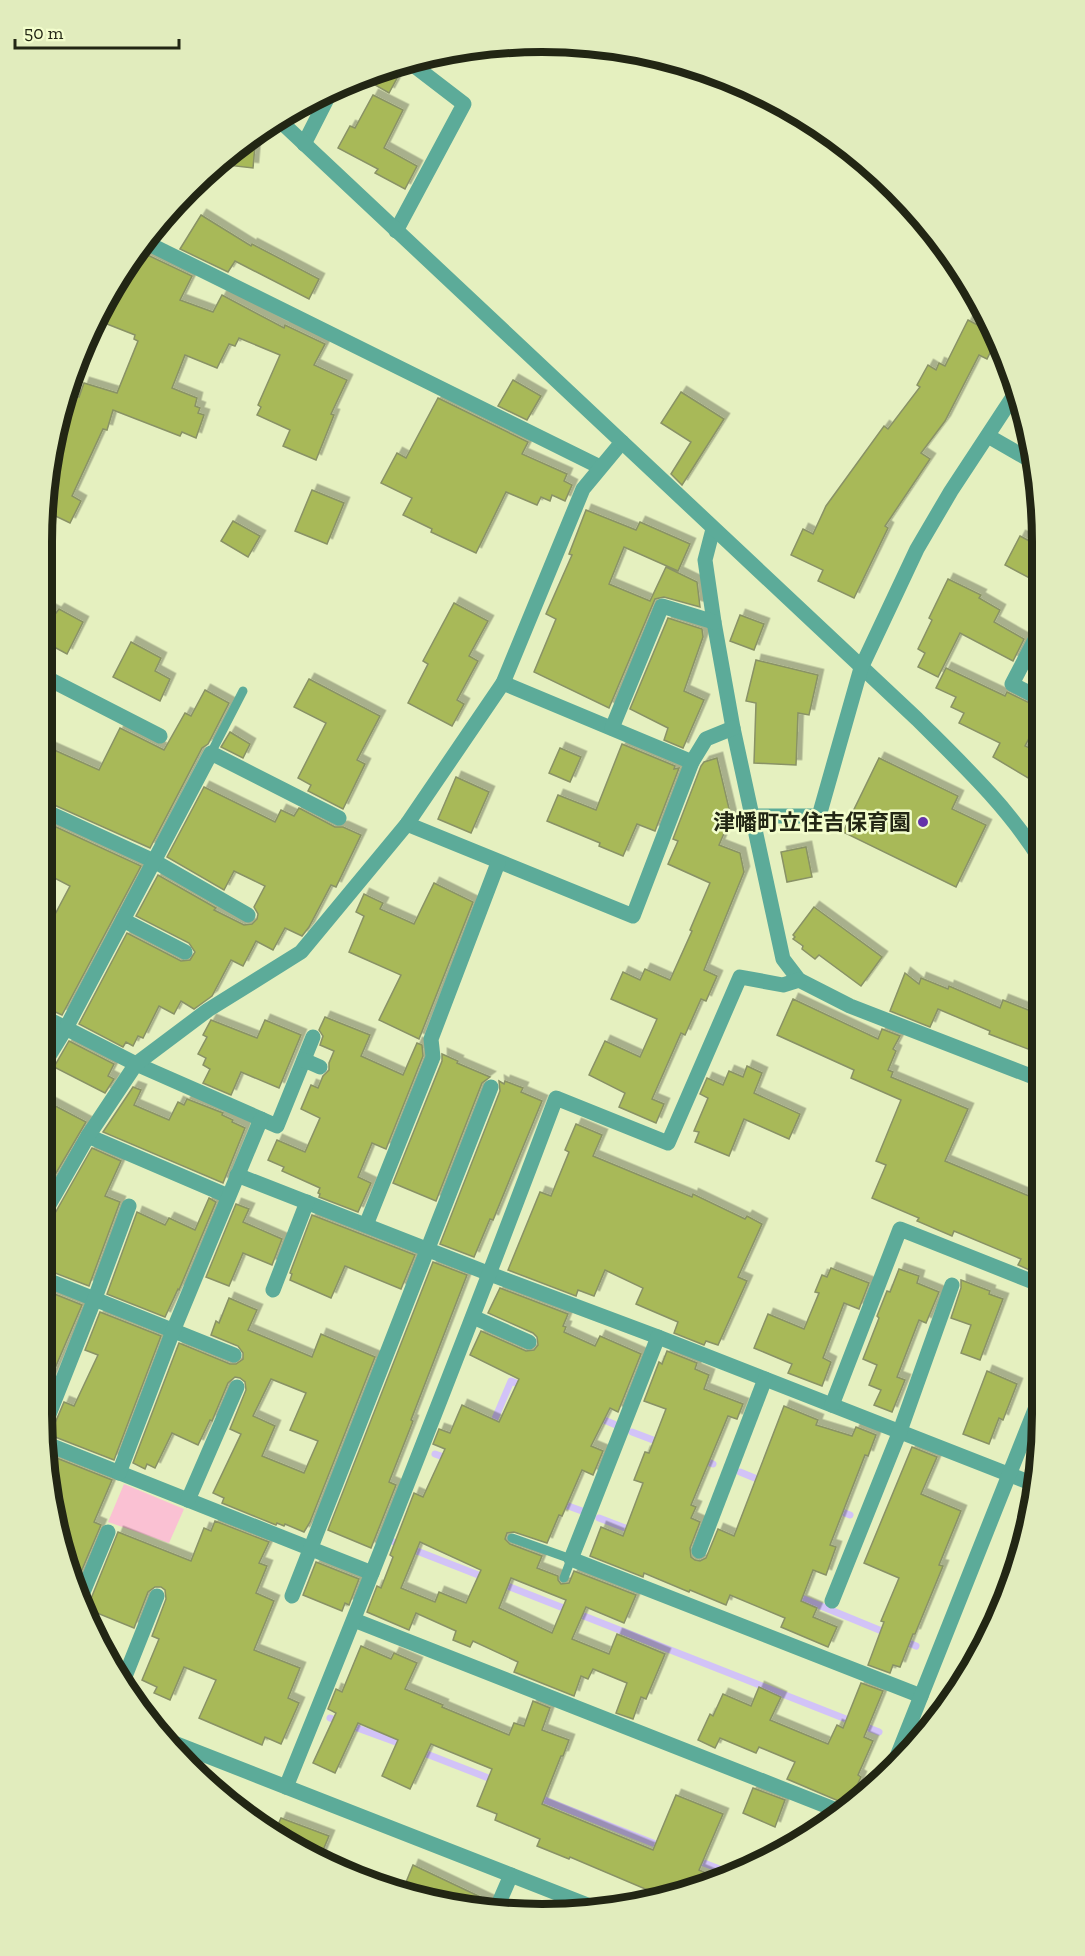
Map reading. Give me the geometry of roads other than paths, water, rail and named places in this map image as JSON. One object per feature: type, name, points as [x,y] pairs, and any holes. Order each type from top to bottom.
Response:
[{"type":"street","points":[[396,231],[464,104],[418,69]]},
{"type":"street","points":[[304,144],[324,104]]},
{"type":"street","points":[[285,126],[971,773],[1007,813],[1032,846]]},
{"type":"street","points":[[153,246],[600,467]]},
{"type":"street","points":[[752,816],[819,816],[861,668],[917,549],[951,491],[1011,400]]},
{"type":"street","points":[[988,436],[1025,457]]},
{"type":"street","points":[[52,1199],[88,1136],[136,1064],[208,1011],[301,952],[407,824],[503,683],[583,489],[622,442]]},
{"type":"street","points":[[713,529],[705,560],[714,622],[783,959],[799,980],[850,1006],[1032,1077]]},
{"type":"street","points":[[612,728],[662,606],[714,622]]},
{"type":"street","points":[[1032,645],[1012,684],[1032,694]]},
{"type":"street","points":[[52,681],[160,736]]},
{"type":"street","points":[[503,683],[693,762]]},
{"type":"street","points":[[407,824],[633,916],[693,762],[706,739],[734,728]]},
{"type":"street","points":[[52,1051],[211,753],[339,818]]},
{"type":"street","points":[[52,814],[154,861],[248,915]]},
{"type":"street","points":[[366,1226],[433,1057],[431,1039],[498,862]]},
{"type":"street","points":[[123,920],[184,952]]},
{"type":"street","points":[[286,1787],[490,1274],[556,1098],[668,1143],[740,977],[783,985],[799,980]]},
{"type":"street","points":[[52,1021],[136,1064],[277,1126],[313,1037]]},
{"type":"street","points":[[304,1060],[320,1067]]},
{"type":"street","points":[[292,1596],[491,1087]]},
{"type":"street","points":[[120,1473],[173,1331],[261,1119]]},
{"type":"street","points":[[88,1136],[228,1196]]},
{"type":"street","points":[[237,1175],[1027,1482]]},
{"type":"street","points":[[273,1290],[307,1202]]},
{"type":"street","points":[[52,1407],[129,1206]]},
{"type":"street","points":[[832,1405],[900,1230],[1032,1281]]},
{"type":"street","points":[[52,1282],[234,1354]]},
{"type":"street","points":[[831,1601],[900,1431],[952,1285]]},
{"type":"street","points":[[473,1317],[529,1342]]},
{"type":"street","points":[[658,1337],[571,1559],[921,1696]]},
{"type":"street","points":[[699,1551],[765,1378]]},
{"type":"street","points":[[188,1500],[237,1387]]},
{"type":"street","points":[[900,1748],[1032,1418]]},
{"type":"street","points":[[54,1447],[372,1573]]},
{"type":"street","points":[[85,1587],[108,1532]]},
{"type":"street","points":[[127,1672],[157,1596]]},
{"type":"street","points":[[354,1620],[833,1808]]},
{"type":"street","points":[[183,1746],[579,1902]]},
{"type":"street","points":[[500,1901],[511,1875]]},
{"type":"lane","points":[[211,753],[243,692]]},
{"type":"lane","points":[[512,1538],[571,1559],[564,1578]]},
{"type":"waterway","points":[[491,1428],[511,1381],[523,1386]]},
{"type":"waterway","points":[[597,1417],[616,1425]]},
{"type":"waterway","points":[[632,1432],[661,1443]]},
{"type":"waterway","points":[[435,1454],[449,1459]]},
{"type":"waterway","points":[[702,1460],[713,1464]]},
{"type":"waterway","points":[[740,1472],[762,1481]]},
{"type":"waterway","points":[[560,1503],[582,1511]]},
{"type":"waterway","points":[[834,1509],[850,1515]]},
{"type":"waterway","points":[[599,1518],[633,1531]]},
{"type":"waterway","points":[[394,1542],[486,1578]]},
{"type":"waterway","points":[[500,1583],[879,1732]]},
{"type":"waterway","points":[[794,1595],[889,1634]]},
{"type":"waterway","points":[[902,1640],[916,1646]]},
{"type":"waterway","points":[[330,1718],[404,1745]]},
{"type":"waterway","points":[[419,1751],[496,1781]]},
{"type":"waterway","points":[[537,1797],[663,1847]]},
{"type":"waterway","points":[[696,1860],[721,1869]]},
{"type":"place","name":"津幡町立住吉保育園","points":[[923,822]]}]
